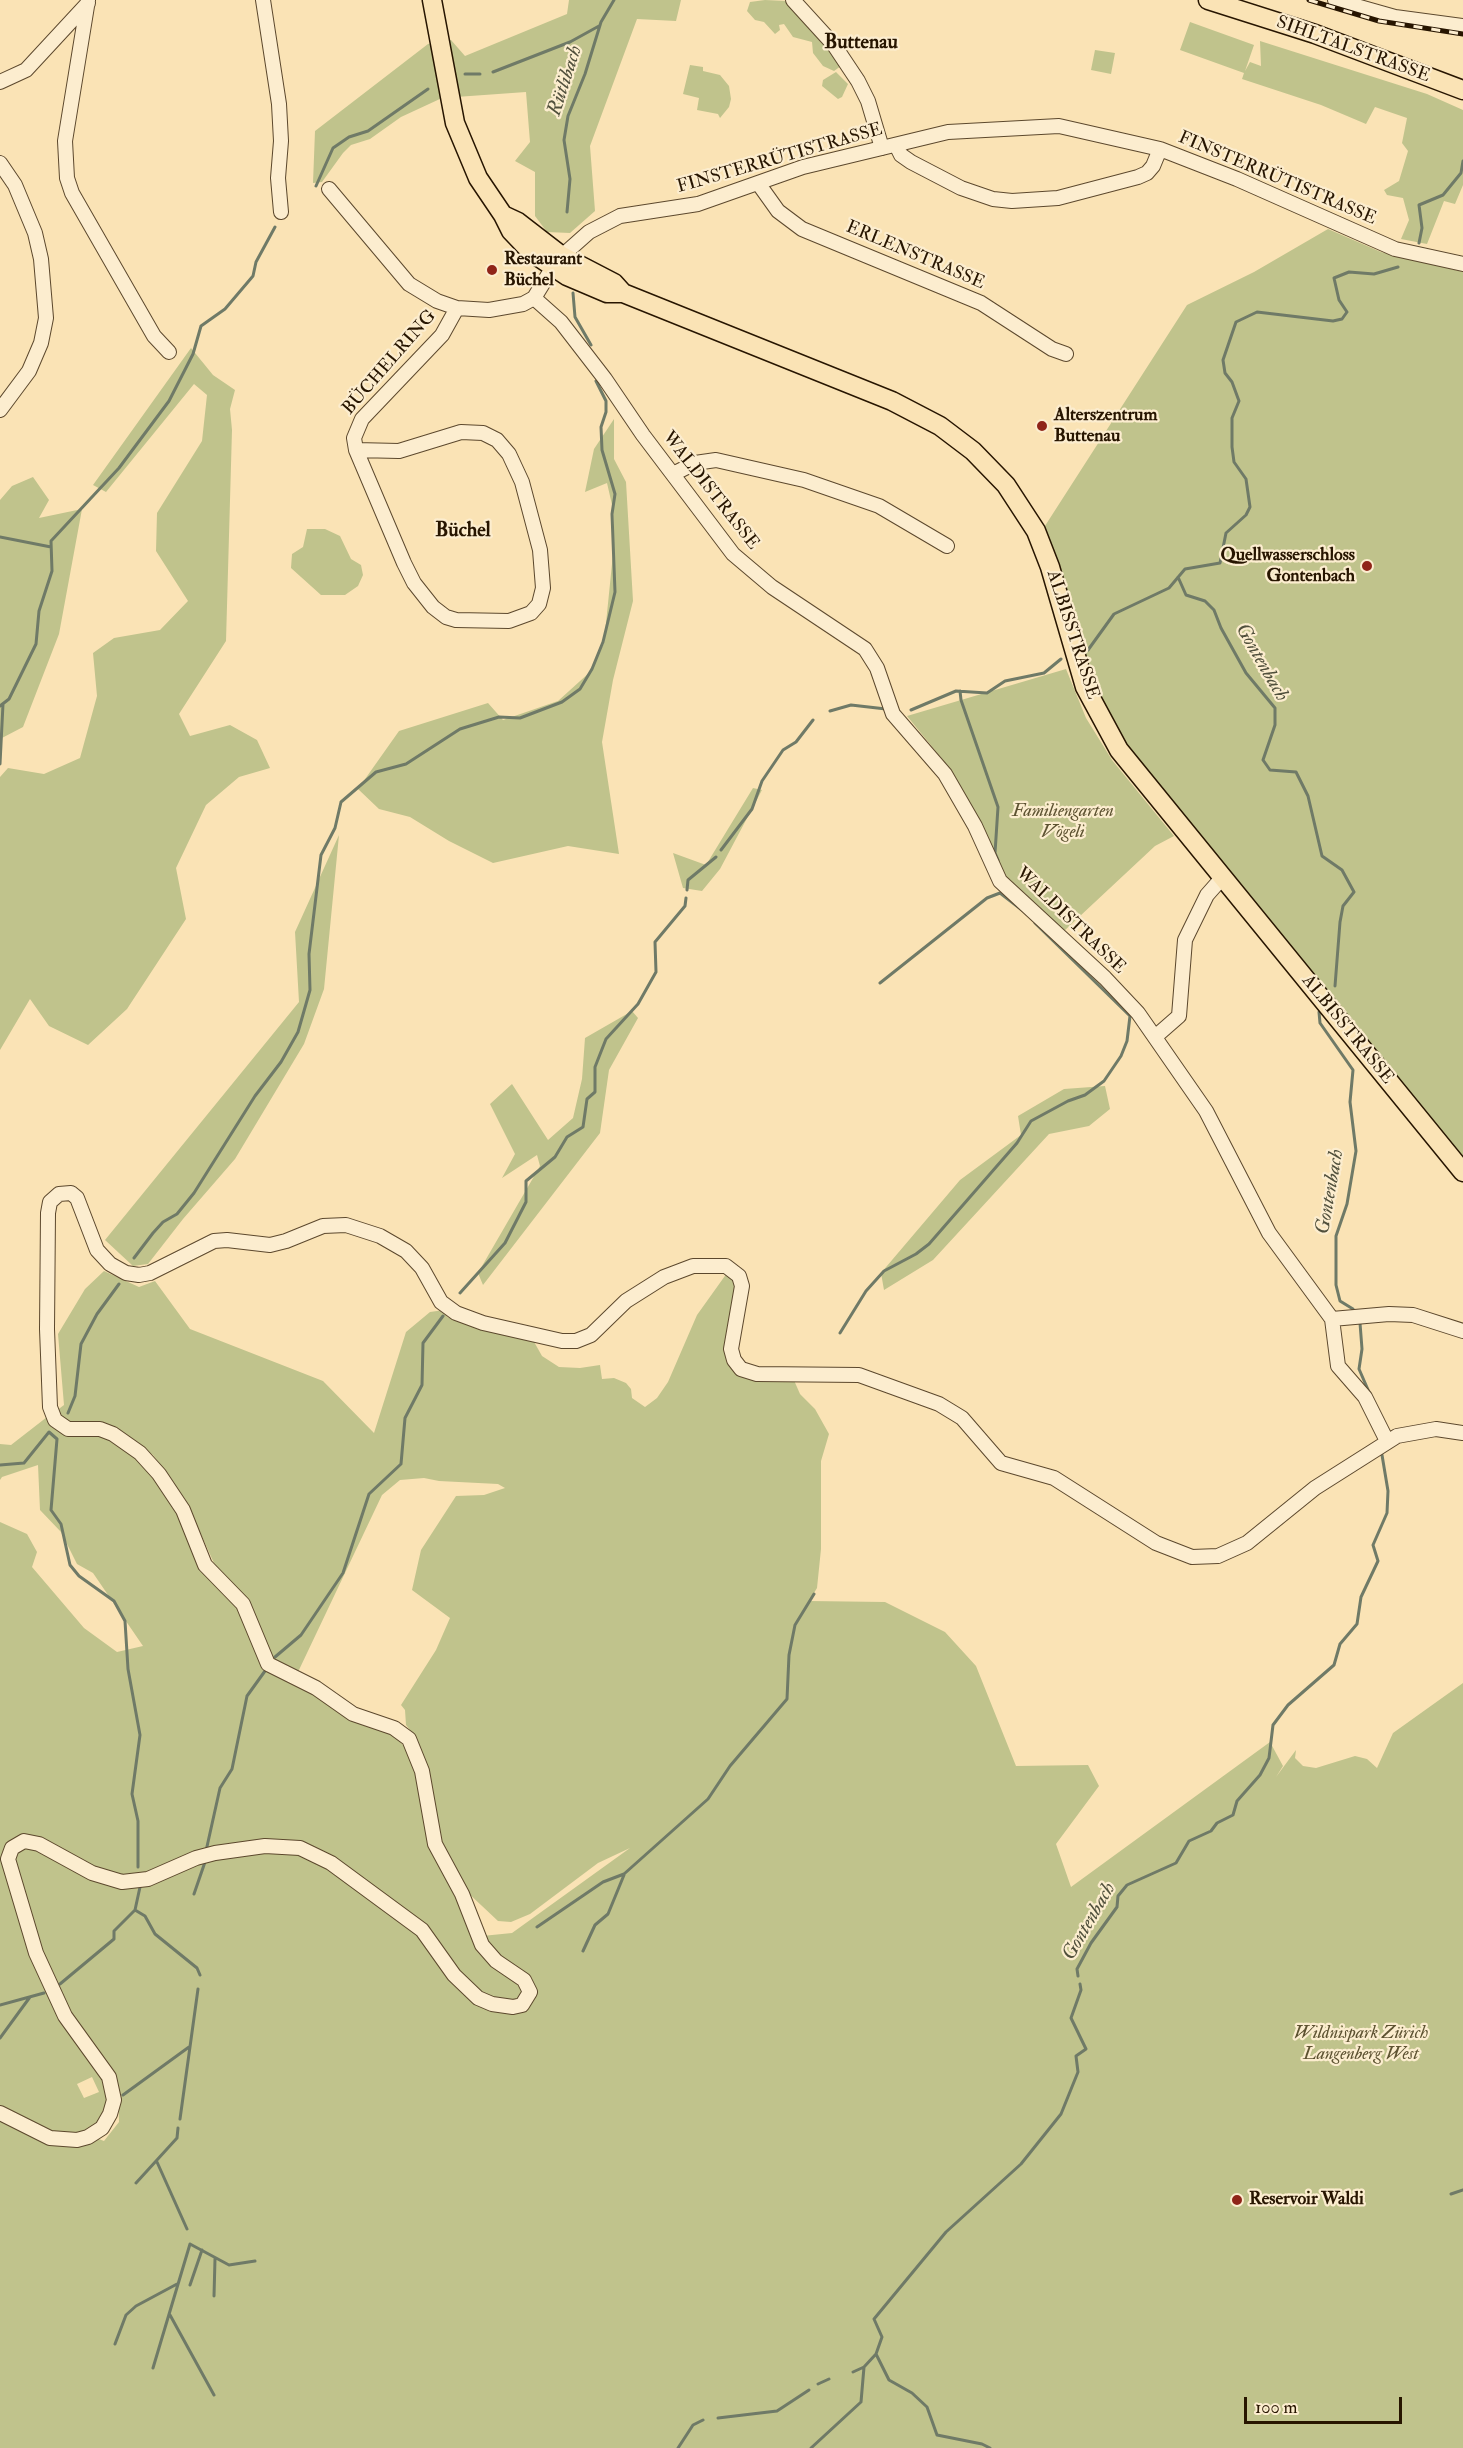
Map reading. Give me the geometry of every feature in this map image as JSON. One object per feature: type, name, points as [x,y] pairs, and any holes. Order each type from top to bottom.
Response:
[{"type":"main road","name":"ALBISSTRASSE","points":[[432,0],[455,123],[478,178],[511,231],[531,252],[558,262],[597,290],[623,293],[892,401],[933,422],[973,451],[1006,486],[1036,531],[1050,567],[1085,687],[1109,734],[1147,786],[1463,1172]]},
{"type":"main road","name":"SIHLTALSTRASSE","points":[[1208,0],[1305,30],[1463,90]]},
{"type":"street","points":[[263,0],[279,104],[281,141],[278,178],[281,212]]},
{"type":"street","points":[[793,0],[834,45],[858,81],[889,146],[910,162],[977,194],[1012,201],[1058,198],[1148,173],[1160,149]]},
{"type":"street","points":[[1335,0],[1395,17],[1463,26]]},
{"type":"street","points":[[0,82],[26,70],[88,2]]},
{"type":"street","points":[[88,2],[65,141],[67,178],[72,193],[154,336],[169,352]]},
{"type":"street","name":"FINSTERRÜTISTRASSE","points":[[558,262],[589,232],[620,216],[698,204],[803,167],[948,132],[1059,126],[1160,149],[1237,179],[1395,249],[1463,264]]},
{"type":"street","points":[[0,163],[15,185],[35,233],[41,259],[46,318],[41,343],[29,371],[0,410]]},
{"type":"street","name":"ERLENSTRASSE","points":[[758,183],[778,211],[802,229],[981,303],[1052,350],[1066,354]]},
{"type":"street","points":[[329,189],[409,284],[437,301],[457,308]]},
{"type":"street","points":[[534,298],[558,262]]},
{"type":"street","name":"BÜCHELRING","points":[[356,450],[354,438],[362,419],[442,335],[457,308],[489,310],[523,304],[534,298]]},
{"type":"street","name":"WALDISTRASSE","points":[[534,298],[561,322],[733,554],[772,587],[865,649],[877,668],[893,714],[945,774],[975,826],[1000,881],[1105,978],[1138,1013],[1206,1111],[1269,1233],[1332,1319],[1338,1366],[1365,1397],[1387,1441]]},
{"type":"street","points":[[461,432],[483,433],[497,440],[509,454],[522,482],[540,550],[543,588],[536,609],[525,617],[509,621],[456,620],[439,613],[424,597],[404,563],[356,450],[399,452],[461,432]]},
{"type":"street","points":[[673,474],[695,463],[716,460],[804,480],[874,504],[947,546]]},
{"type":"street","points":[[1155,1038],[1179,1016],[1185,940],[1207,896],[1222,878]]},
{"type":"street","points":[[0,2113],[50,2138],[77,2140],[102,2127],[110,2114],[114,2100],[107,2072],[65,2016],[36,1953],[9,1865],[9,1854],[15,1845],[24,1841],[32,1842],[104,1878],[131,1882],[156,1877],[196,1858],[215,1853],[265,1846],[301,1846],[331,1863],[422,1930],[454,1975],[478,1998],[499,2006],[513,2007],[522,2005],[528,1998],[528,1984],[490,1956],[482,1945],[462,1894],[438,1850],[422,1771],[410,1739],[394,1728],[353,1714],[316,1688],[268,1664],[243,1604],[205,1565],[183,1510],[159,1474],[140,1453],[114,1434],[100,1429],[68,1429],[55,1420],[50,1407],[47,1329],[48,1213],[50,1202],[59,1194],[70,1193],[77,1198],[97,1250],[110,1264],[126,1273],[139,1275],[150,1273],[214,1241],[227,1240],[270,1245],[286,1242],[322,1226],[341,1224],[381,1236],[406,1251],[422,1268],[441,1302],[456,1313],[562,1341],[576,1341],[591,1335],[626,1301],[664,1277],[702,1264],[726,1266],[739,1276],[742,1286],[731,1349],[734,1360],[741,1369],[758,1374],[859,1375],[939,1404],[962,1418],[1001,1463],[1054,1478],[1156,1543],[1192,1557],[1218,1556],[1247,1543],[1315,1488],[1387,1441],[1407,1433],[1426,1430],[1463,1433]]},
{"type":"street","points":[[1332,1319],[1389,1314],[1413,1315],[1463,1331]]},
{"type":"green space","points":[[569,0],[681,0],[676,21],[637,19],[590,146],[595,211],[570,233],[547,232],[535,216],[535,172],[515,161],[530,142],[526,92],[442,98],[401,117],[370,139],[351,145],[322,182],[313,183],[315,131],[428,44],[451,40],[465,56],[567,14]]},
{"type":"green space","points":[[786,1],[806,10],[841,66],[834,71],[823,66],[813,53],[812,42],[793,37],[784,24],[779,25],[780,30],[775,34],[764,22],[755,20],[747,11],[750,2]]},
{"type":"green space","points":[[1190,22],[1254,45],[1245,71],[1250,62],[1261,66],[1260,41],[1427,94],[1463,110],[1463,185],[1455,204],[1444,201],[1427,244],[1401,239],[1409,220],[1403,198],[1387,195],[1384,190],[1399,181],[1408,151],[1402,143],[1407,118],[1375,107],[1366,124],[1321,105],[1242,79],[1244,73],[1180,50]]},
{"type":"green space","points":[[1095,50],[1115,53],[1111,74],[1091,70]]},
{"type":"green space","points":[[690,65],[703,67],[703,71],[720,75],[729,86],[731,99],[729,107],[720,118],[718,114],[697,110],[699,98],[683,94]]},
{"type":"green space","points":[[836,72],[848,84],[842,97],[838,99],[822,86],[823,80]]},
{"type":"green space","points":[[1328,229],[1381,252],[1463,272],[1463,1158],[1127,746],[1094,684],[1066,587],[1043,529],[1187,305],[1254,272]]},
{"type":"green space","points":[[191,348],[213,375],[235,390],[230,409],[232,430],[226,641],[179,714],[190,736],[230,725],[257,740],[270,768],[239,777],[206,805],[176,868],[186,919],[127,1009],[88,1045],[49,1026],[30,999],[0,1050],[0,777],[8,768],[44,774],[80,758],[97,696],[93,653],[114,638],[160,630],[188,601],[156,551],[157,513],[202,441],[207,395],[194,384],[106,492],[93,485]]},
{"type":"green space","points":[[614,419],[614,459],[626,482],[633,601],[613,680],[602,742],[619,854],[568,846],[493,863],[449,841],[410,817],[379,809],[358,789],[399,731],[488,703],[503,720],[558,701],[590,672],[604,643],[614,544],[613,509],[607,483],[585,492],[594,449]]},
{"type":"green space","points":[[33,477],[49,500],[39,518],[82,509],[59,634],[23,727],[0,739],[0,500],[12,486]]},
{"type":"green space","points":[[307,529],[325,529],[340,536],[351,559],[361,565],[363,575],[358,586],[345,595],[321,595],[291,568],[292,554],[303,547]]},
{"type":"green space","name":"Familiengarten Vögeli","points":[[1066,669],[1086,718],[1112,760],[1174,836],[1155,846],[1064,931],[1002,876],[951,770],[907,716]]},
{"type":"green space","points":[[753,788],[762,790],[720,869],[702,891],[683,888],[673,853],[706,865]]},
{"type":"green space","points":[[339,835],[324,989],[304,1044],[235,1159],[148,1264],[133,1266],[105,1240],[299,1002],[295,932]]},
{"type":"green space","points":[[632,1011],[638,1018],[609,1070],[600,1133],[483,1285],[478,1273],[540,1166],[537,1155],[502,1178],[515,1154],[490,1104],[512,1084],[548,1140],[573,1118],[582,1079],[585,1038]]},
{"type":"green space","points":[[1105,1086],[1110,1109],[1089,1126],[1049,1134],[933,1260],[884,1290],[881,1273],[960,1180],[1021,1135],[1018,1116],[1064,1089]]},
{"type":"green space","name":"Wildnispark Zürich Langenberg West","points":[[104,1271],[139,1287],[155,1281],[190,1329],[323,1381],[374,1433],[406,1332],[430,1312],[444,1310],[447,1317],[458,1321],[533,1340],[542,1356],[559,1367],[580,1368],[600,1365],[602,1379],[614,1378],[626,1383],[631,1389],[632,1398],[645,1407],[657,1398],[668,1382],[697,1315],[727,1273],[735,1282],[737,1290],[724,1351],[727,1363],[745,1378],[793,1378],[800,1394],[815,1409],[829,1434],[821,1461],[821,1549],[817,1588],[809,1601],[885,1602],[945,1632],[976,1666],[1016,1766],[1088,1765],[1099,1786],[1056,1844],[1071,1887],[1270,1742],[1283,1766],[1276,1777],[1296,1750],[1295,1758],[1303,1766],[1316,1768],[1355,1756],[1367,1759],[1377,1768],[1393,1733],[1463,1683],[1463,2448],[0,2448],[0,1522],[27,1534],[37,1552],[32,1567],[84,1628],[117,1652],[143,1646],[93,1573],[77,1564],[61,1532],[40,1510],[38,1465],[2,1477],[0,1480],[0,1444],[11,1445],[47,1417],[52,1427],[64,1434],[94,1433],[110,1436],[65,1422],[56,1411],[64,1405],[58,1334],[85,1289]],"holes":[[[112,1437],[139,1446],[153,1455],[185,1499],[218,1572],[246,1598],[269,1655],[280,1666],[298,1672],[382,1495],[400,1480],[424,1478],[498,1484],[505,1488],[484,1495],[456,1496],[421,1550],[412,1590],[450,1618],[436,1650],[401,1705],[405,1710],[406,1725],[417,1739],[424,1760],[432,1802],[436,1808],[434,1811],[440,1844],[465,1890],[498,1921],[511,1922],[530,1914],[598,1863],[630,1848],[512,1933],[482,1936],[430,1845],[414,1761],[409,1751],[393,1735],[362,1725],[300,1684],[265,1670],[236,1602],[154,1475]],[[111,2070],[118,2082],[119,2122],[104,2141],[96,2138],[76,2147],[45,2142],[90,2131],[102,2120],[107,2106]],[[92,2077],[99,2092],[84,2098],[77,2084]]]},
{"type":"waterway","name":"Rütlibach","points":[[567,212],[570,179],[564,140],[568,116],[585,74],[601,22],[614,0]]},
{"type":"waterway","points":[[493,72],[570,42],[599,26]]},
{"type":"waterway","points":[[465,74],[480,74]]},
{"type":"waterway","points":[[316,186],[333,148],[349,137],[368,131],[428,89]]},
{"type":"waterway","name":"Gontenbach","points":[[1419,243],[1422,228],[1419,205],[1443,195],[1461,173],[1463,161]]},
{"type":"waterway","points":[[0,706],[9,699],[36,644],[39,611],[52,571],[51,541],[119,468],[169,401],[193,354],[201,326],[225,309],[253,276],[256,262],[275,227]]},
{"type":"waterway","name":"Gontenbach","points":[[1088,650],[1114,614],[1169,588],[1185,569],[1220,563],[1226,533],[1246,515],[1250,507],[1246,479],[1234,462],[1232,447],[1232,418],[1239,401],[1232,382],[1225,373],[1223,360],[1236,322],[1257,312],[1333,321],[1342,319],[1347,312],[1339,300],[1334,278],[1349,272],[1374,274],[1398,267]]},
{"type":"waterway","points":[[573,293],[575,317],[591,345]]},
{"type":"waterway","points":[[134,1258],[163,1222],[177,1214],[194,1193],[255,1096],[281,1062],[298,1032],[310,990],[309,954],[321,855],[335,828],[341,802],[376,772],[406,764],[460,729],[499,717],[520,718],[562,702],[580,689],[592,669],[603,642],[615,592],[612,514],[615,494],[602,450],[601,427],[606,412],[606,401],[596,381]]},
{"type":"waterway","points":[[0,537],[51,547]]},
{"type":"waterway","name":"Gontenbach","points":[[1178,577],[1186,595],[1205,601],[1214,610],[1221,628],[1246,673],[1275,708],[1275,725],[1263,760],[1270,770],[1296,772],[1308,796],[1322,856],[1342,870],[1354,892],[1343,906],[1335,986]]},
{"type":"waterway","points":[[911,710],[956,691],[987,693],[1005,681],[1044,673],[1061,659]]},
{"type":"waterway","points":[[960,691],[961,700],[998,807],[995,853],[998,860]]},
{"type":"waterway","points":[[0,764],[3,704]]},
{"type":"waterway","points":[[830,711],[851,705],[886,709]]},
{"type":"waterway","points":[[721,850],[752,809],[762,781],[783,750],[796,742],[813,720]]},
{"type":"waterway","points":[[687,890],[688,880],[716,857]]},
{"type":"waterway","points":[[880,983],[987,898],[1000,893],[1022,910]]},
{"type":"waterway","points":[[460,1293],[505,1243],[526,1202],[526,1181],[555,1157],[567,1137],[583,1127],[587,1099],[595,1092],[595,1067],[606,1039],[638,1004],[656,972],[655,942],[685,906],[686,898]]},
{"type":"waterway","points":[[840,1333],[866,1291],[884,1271],[916,1254],[929,1244],[1017,1143],[1031,1121],[1068,1101],[1085,1095],[1104,1081],[1121,1056],[1127,1041],[1130,1016],[1035,923]]},
{"type":"waterway","name":"Gontenbach","points":[[1319,1012],[1320,1023],[1353,1070],[1350,1102],[1356,1151],[1347,1204],[1336,1236],[1336,1285],[1340,1301],[1353,1309]]},
{"type":"waterway","points":[[68,1413],[75,1396],[81,1344],[97,1314],[119,1284]]},
{"type":"waterway","points":[[275,1657],[301,1635],[343,1573],[369,1494],[401,1464],[405,1418],[422,1385],[423,1343],[443,1316]]},
{"type":"waterway","name":"Gontenbach","points":[[1360,1323],[1362,1349],[1359,1369],[1369,1392]]},
{"type":"waterway","points":[[0,1465],[24,1463],[49,1432],[57,1439],[51,1510],[61,1524],[70,1565],[79,1576],[114,1601],[125,1621],[128,1669],[140,1735],[132,1794],[138,1821],[138,1867]]},
{"type":"waterway","name":"Gontenbach","points":[[1078,1976],[1077,1969],[1091,1943],[1117,1907],[1118,1896],[1127,1885],[1176,1863],[1189,1841],[1211,1831],[1217,1823],[1233,1815],[1237,1801],[1260,1775],[1269,1758],[1273,1725],[1288,1705],[1334,1665],[1340,1644],[1357,1624],[1361,1597],[1378,1561],[1373,1545],[1387,1513],[1388,1491],[1382,1455]]},
{"type":"waterway","points":[[537,1927],[603,1882],[624,1874],[708,1799],[730,1766],[787,1699],[789,1655],[795,1625],[814,1594]]},
{"type":"waterway","points":[[206,1851],[220,1788],[232,1769],[247,1696],[265,1671]]},
{"type":"waterway","points":[[194,1894],[205,1862]]},
{"type":"waterway","points":[[583,1951],[595,1925],[608,1914],[624,1875]]},
{"type":"waterway","points":[[60,1984],[114,1939],[114,1931],[135,1910],[140,1887]]},
{"type":"waterway","points":[[135,1910],[145,1916],[155,1934],[197,1968],[200,1975]]},
{"type":"waterway","name":"Gontenbach","points":[[811,2448],[861,2402],[864,2367],[876,2354],[882,2337],[874,2319],[946,2232],[1021,2164],[1061,2114],[1078,2072],[1076,2056],[1086,2049],[1071,2018],[1081,1990],[1080,1984]]},
{"type":"waterway","points":[[180,2119],[198,1989]]},
{"type":"waterway","points":[[0,2005],[44,1993]]},
{"type":"waterway","points":[[0,2038],[30,1997]]},
{"type":"waterway","points":[[123,2095],[189,2047]]},
{"type":"waterway","points":[[136,2183],[177,2138],[178,2128]]},
{"type":"waterway","points":[[157,2162],[187,2229]]},
{"type":"waterway","points":[[1451,2194],[1463,2190]]},
{"type":"waterway","points":[[153,2368],[190,2244],[229,2265],[255,2261]]},
{"type":"waterway","points":[[190,2285],[202,2250]]},
{"type":"waterway","points":[[214,2296],[215,2259]]},
{"type":"waterway","points":[[115,2344],[126,2315],[136,2306],[177,2284]]},
{"type":"waterway","points":[[170,2315],[214,2395]]},
{"type":"waterway","points":[[876,2354],[889,2380],[912,2393],[927,2407],[937,2435],[982,2444],[990,2448]]},
{"type":"waterway","points":[[853,2372],[864,2367]]},
{"type":"waterway","points":[[818,2384],[829,2379]]},
{"type":"waterway","points":[[718,2418],[777,2411],[809,2390]]},
{"type":"waterway","points":[[678,2448],[693,2425],[703,2420]]},
{"type":"railway","points":[[1309,0],[1379,21],[1463,34]]},
{"type":"place","name":"Restaurant Büchel","points":[[492,270]]},
{"type":"place","name":"Alterszentrum Buttenau","points":[[1042,426]]},
{"type":"place","name":"Quellwasserschloss Gontenbach","points":[[1367,566]]},
{"type":"place","name":"Reservoir Waldi","points":[[1237,2200]]},
{"type":"district","name":"Buttenau","points":[[861,44]]},
{"type":"district","name":"Büchel","points":[[463,532]]}]
